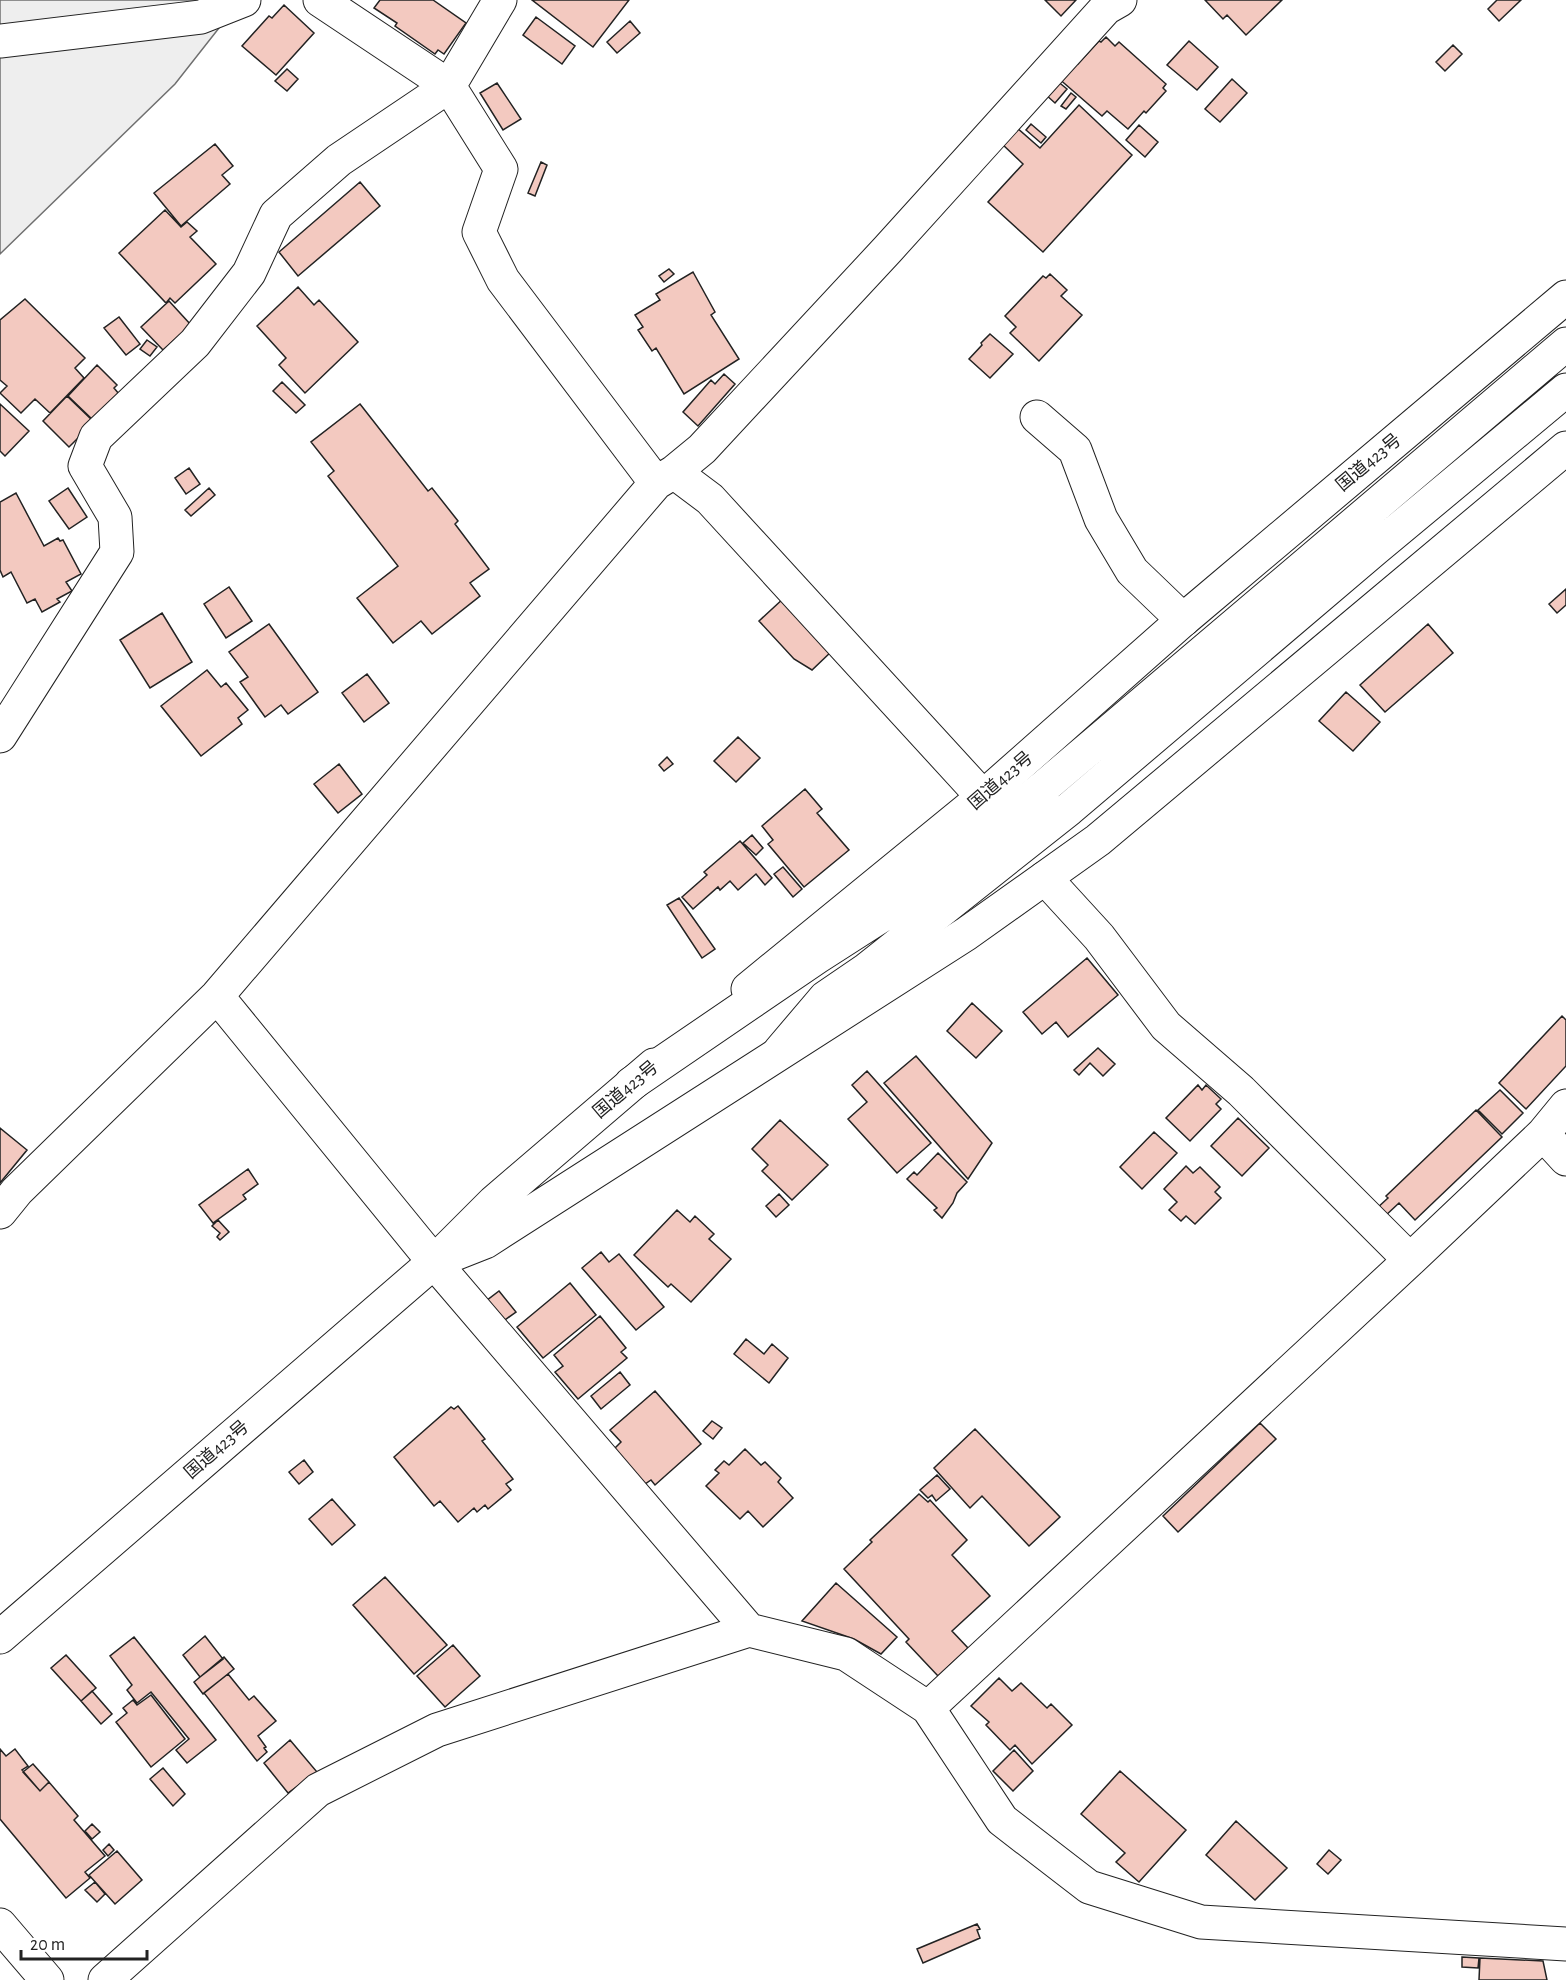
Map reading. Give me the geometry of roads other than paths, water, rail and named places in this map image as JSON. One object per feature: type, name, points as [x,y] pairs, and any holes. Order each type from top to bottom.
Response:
[{"type":"main road","points":[[0,41],[201,17],[244,0]]},
{"type":"main road","points":[[320,0],[449,86],[501,169],[479,232],[503,280],[665,478],[710,499],[983,797]]},
{"type":"main road","points":[[0,736],[117,552],[115,517],[86,466],[96,437],[195,343],[249,273],[276,215],[339,160],[449,86],[500,0]]},
{"type":"main road","points":[[0,1212],[17,1191],[217,996],[665,478],[702,449],[888,249],[1106,8],[1120,0]]},
{"type":"main road","name":"国道423号","points":[[0,1637],[434,1263],[494,1202],[632,1084],[983,797],[1183,620],[1566,297]]},
{"type":"main road","points":[[632,1084],[817,957],[898,905],[1054,779],[1566,344]]},
{"type":"main road","points":[[780,1051],[825,998],[866,970],[1069,808],[1566,390]]},
{"type":"main road","points":[[1037,417],[1074,450],[1101,519],[1132,571],[1183,620]]},
{"type":"main road","name":"国道423号","points":[[434,1263],[485,1242],[966,934],[1098,840],[1566,448]]},
{"type":"main road","points":[[1045,878],[1099,937],[1166,1026],[1241,1091],[1410,1260]]},
{"type":"main road","points":[[217,996],[434,1263],[749,1630]]},
{"type":"main road","points":[[928,1708],[1410,1260],[1543,1134],[1566,1106]]},
{"type":"main road","points":[[1543,1134],[1566,1159]]},
{"type":"main road","points":[[105,1980],[318,1790],[437,1730],[749,1630],[846,1654],[928,1708],[1002,1820],[1089,1887],[1201,1922],[1566,1944]]},
{"type":"main road","points":[[0,1925],[47,1980]]}]
